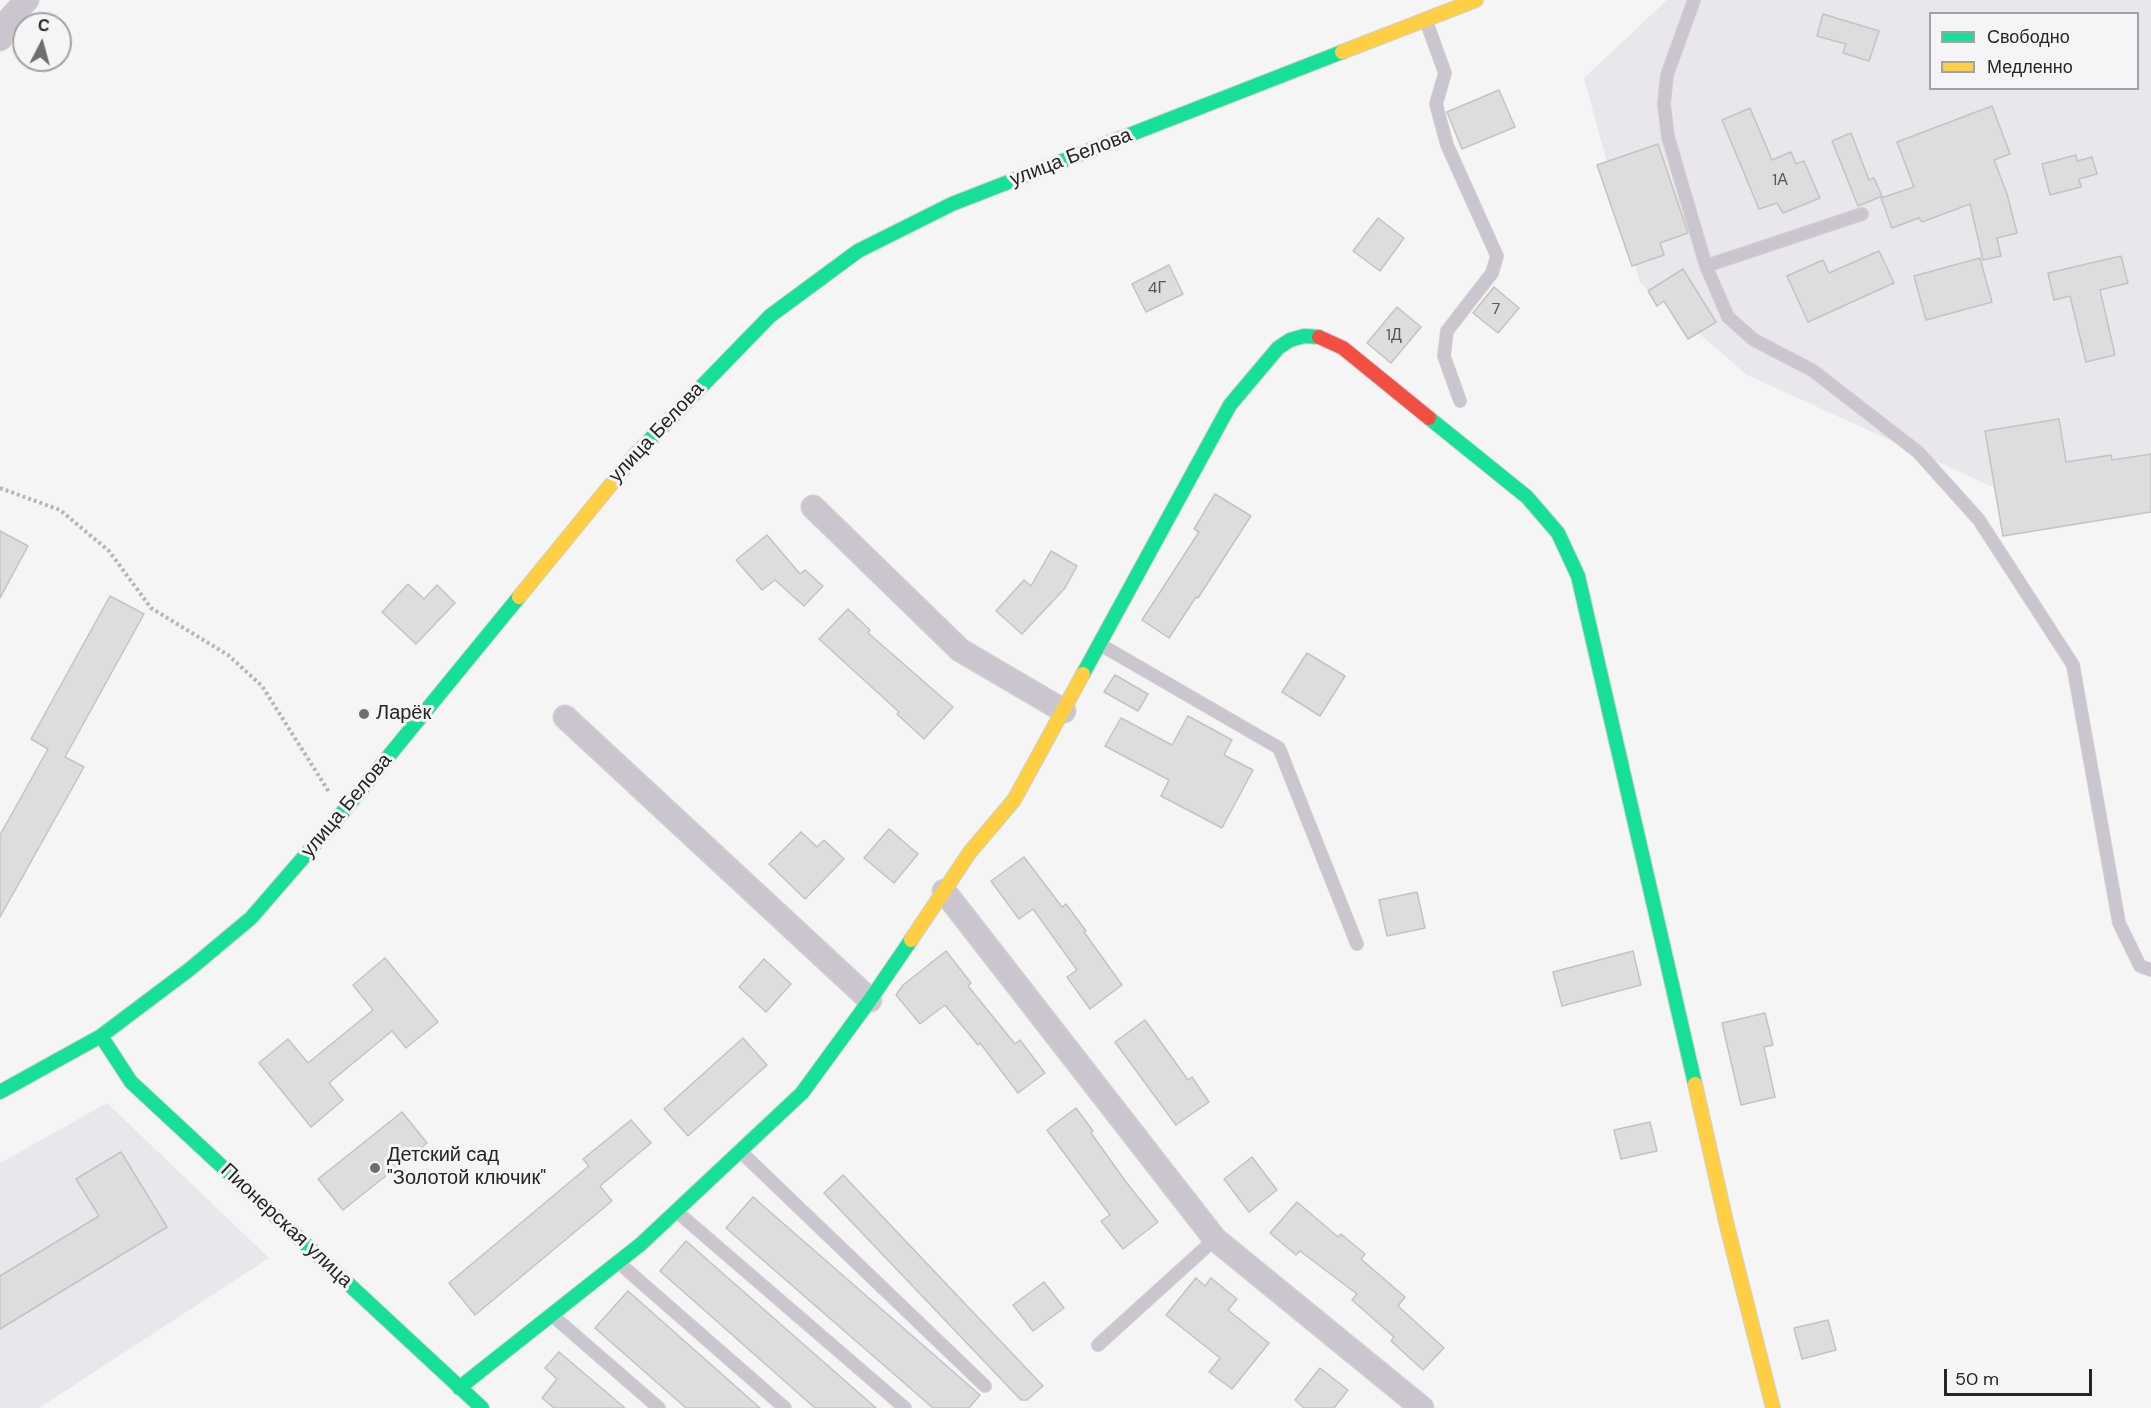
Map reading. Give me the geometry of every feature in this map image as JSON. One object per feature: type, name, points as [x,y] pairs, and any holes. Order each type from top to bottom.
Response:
[{"type":"street","points":[[0,39],[0,28],[27,0]]},
{"type":"street","name":"улица Белова","points":[[0,1092],[101,1036],[190,969],[251,918],[342,813],[478,649],[625,465],[770,316],[858,251],[952,204],[1469,2]]},
{"type":"street","points":[[459,1388],[641,1244],[802,1093],[870,1000],[970,852],[1014,800],[1230,405],[1278,348],[1290,340],[1304,336],[1325,339],[1343,348],[1527,497],[1558,533],[1578,576],[1727,1226],[1773,1408]]},
{"type":"street","points":[[813,507],[960,650],[1064,711]]},
{"type":"street","points":[[565,717],[870,1000]]},
{"type":"street","points":[[944,891],[1215,1239],[1422,1408]]},
{"type":"street","name":"Пионерская улица","points":[[101,1036],[131,1082],[482,1408]]},
{"type":"lane","points":[[1694,0],[1667,75],[1664,104],[1668,136],[1706,266],[1728,317],[1754,340],[1812,370],[1918,452],[1979,520],[2073,665],[2119,923],[2140,966],[2151,970]]},
{"type":"lane","points":[[1426,20],[1445,73],[1436,104],[1447,145],[1497,256],[1492,273],[1447,331],[1444,356],[1461,401]]},
{"type":"lane","points":[[1706,266],[1862,214]]},
{"type":"lane","points":[[1100,645],[1279,748],[1357,944]]},
{"type":"lane","points":[[740,1152],[985,1386]]},
{"type":"lane","points":[[676,1211],[905,1408]]},
{"type":"lane","points":[[1098,1346],[1215,1239]]},
{"type":"lane","points":[[618,1262],[785,1408]]},
{"type":"lane","points":[[552,1315],[659,1408]]},
{"type":"path","points":[[0,488],[60,510],[109,551],[151,608],[228,655],[262,686],[342,813]]},
{"type":"shaded area","points":[[1667,0],[2151,0],[2151,477],[1995,488],[1747,375],[1640,283],[1584,78]]},
{"type":"shaded area","points":[[107,1103],[269,1258],[39,1408],[0,1408],[0,1163]]},
{"type":"building","points":[[1823,14],[1879,31],[1869,61],[1843,53],[1846,44],[1817,36]]},
{"type":"building","points":[[1499,90],[1515,127],[1462,149],[1447,112]]},
{"type":"building","points":[[1992,106],[2010,154],[1994,160],[2007,194],[2017,233],[1997,238],[2001,256],[1983,260],[1970,204],[1922,222],[1919,218],[1892,228],[1881,198],[1914,187],[1897,142]]},
{"type":"building","points":[[1750,108],[1772,160],[1791,152],[1796,164],[1804,161],[1820,198],[1783,213],[1777,203],[1759,209],[1722,120]]},
{"type":"building","points":[[1851,133],[1869,180],[1874,178],[1882,196],[1858,206],[1832,141]]},
{"type":"building","points":[[1658,144],[1688,233],[1660,243],[1664,255],[1632,266],[1597,165]]},
{"type":"building","points":[[2076,155],[2077,161],[2092,157],[2097,174],[2079,179],[2081,187],[2050,195],[2042,164]]},
{"type":"building","points":[[1378,218],[1404,238],[1380,271],[1353,251]]},
{"type":"building","points":[[1879,251],[1894,283],[1808,322],[1787,276],[1823,260],[1829,273]]},
{"type":"building","points":[[2121,256],[2128,283],[2100,290],[2115,355],[2086,362],[2070,296],[2054,300],[2048,273]]},
{"type":"building","points":[[1980,258],[1992,302],[1926,320],[1914,276]]},
{"type":"building","points":[[1169,265],[1183,294],[1146,312],[1132,284]]},
{"type":"building","points":[[1683,269],[1716,322],[1688,339],[1664,301],[1657,306],[1648,291]]},
{"type":"building","points":[[1494,287],[1519,308],[1498,333],[1473,313]]},
{"type":"building","points":[[1397,307],[1421,327],[1391,363],[1367,343]]},
{"type":"building","points":[[2059,419],[2066,462],[2111,455],[2112,460],[2151,454],[2151,512],[2003,536],[1985,431]]},
{"type":"building","points":[[1215,494],[1251,516],[1169,638],[1142,620],[1199,532],[1194,529]]},
{"type":"building","points":[[0,531],[28,546],[0,598]]},
{"type":"building","points":[[767,535],[800,574],[805,570],[823,586],[804,606],[775,580],[762,590],[736,560]]},
{"type":"building","points":[[1051,551],[1077,566],[1065,588],[1022,634],[996,611],[1024,580],[1031,586]]},
{"type":"building","points":[[408,584],[424,599],[437,585],[455,603],[416,644],[382,612]]},
{"type":"building","points":[[110,596],[144,614],[65,757],[84,767],[0,917],[0,835],[48,749],[31,739]]},
{"type":"building","points":[[848,609],[870,630],[868,633],[953,707],[924,739],[897,714],[899,712],[819,639]]},
{"type":"building","points":[[1307,653],[1345,676],[1320,716],[1282,692]]},
{"type":"building","points":[[1115,675],[1148,694],[1138,711],[1104,692]]},
{"type":"building","points":[[1188,716],[1232,740],[1224,755],[1253,770],[1222,828],[1161,796],[1169,780],[1105,746],[1121,718],[1172,745]]},
{"type":"building","points":[[889,829],[918,854],[894,883],[864,858]]},
{"type":"building","points":[[801,832],[817,847],[824,840],[844,859],[805,899],[769,864]]},
{"type":"building","points":[[1024,857],[1062,907],[1066,904],[1122,985],[1090,1009],[1067,977],[1077,970],[1033,909],[1019,919],[991,881]]},
{"type":"building","points":[[1417,892],[1425,928],[1387,936],[1379,900]]},
{"type":"building","points":[[946,951],[971,983],[968,986],[1015,1044],[1020,1040],[1045,1073],[1018,1093],[980,1043],[978,1045],[945,1005],[920,1024],[896,995],[903,985]]},
{"type":"building","points":[[1633,951],[1641,985],[1562,1006],[1553,972]]},
{"type":"building","points":[[385,958],[438,1022],[406,1048],[392,1031],[329,1083],[343,1100],[311,1127],[259,1063],[288,1039],[308,1063],[373,1010],[353,985]]},
{"type":"building","points":[[764,959],[791,984],[766,1012],[739,987]]},
{"type":"building","points":[[1765,1013],[1773,1045],[1764,1047],[1775,1097],[1741,1105],[1722,1023]]},
{"type":"building","points":[[1145,1020],[1188,1080],[1192,1077],[1209,1102],[1176,1125],[1115,1042]]},
{"type":"building","points":[[743,1038],[767,1065],[688,1136],[664,1109]]},
{"type":"building","points":[[1076,1108],[1126,1182],[1158,1222],[1123,1249],[1101,1221],[1110,1215],[1047,1130]]},
{"type":"building","points":[[402,1112],[427,1143],[343,1210],[318,1179]]},
{"type":"building","points":[[631,1120],[651,1143],[600,1186],[612,1201],[475,1315],[449,1283],[589,1166],[583,1159]]},
{"type":"building","points":[[1650,1122],[1657,1151],[1621,1159],[1614,1130]]},
{"type":"building","points":[[121,1152],[167,1227],[0,1329],[0,1276],[99,1216],[76,1179]]},
{"type":"building","points":[[1252,1157],[1277,1190],[1249,1212],[1224,1179]]},
{"type":"building","points":[[843,1175],[1043,1386],[1027,1400],[1021,1400],[824,1193]]},
{"type":"building","points":[[753,1197],[980,1395],[969,1408],[933,1408],[726,1228]]},
{"type":"building","points":[[1297,1202],[1338,1237],[1341,1234],[1365,1254],[1361,1259],[1405,1297],[1398,1306],[1444,1348],[1423,1370],[1391,1341],[1394,1337],[1352,1300],[1357,1294],[1300,1251],[1296,1255],[1270,1233]]},
{"type":"building","points":[[686,1241],[876,1408],[815,1408],[660,1271]]},
{"type":"building","points":[[1196,1278],[1205,1286],[1211,1278],[1237,1299],[1228,1310],[1269,1343],[1232,1389],[1209,1372],[1220,1358],[1166,1315]]},
{"type":"building","points":[[1044,1282],[1064,1308],[1033,1331],[1013,1305]]},
{"type":"building","points":[[628,1291],[760,1408],[686,1408],[595,1328]]},
{"type":"building","points":[[1828,1320],[1836,1350],[1802,1359],[1794,1328]]},
{"type":"building","points":[[559,1352],[625,1408],[554,1408],[542,1398],[557,1379],[545,1368]]},
{"type":"building","points":[[1320,1368],[1348,1390],[1334,1408],[1304,1408],[1295,1400]]},
{"type":"traffic: fast","points":[[635,455],[770,316],[858,251],[952,204],[1342,52]]},
{"type":"traffic: fast","points":[[1083,674],[1230,405],[1278,348],[1290,340],[1304,336],[1319,337]]},
{"type":"traffic: fast","points":[[1429,418],[1527,497],[1558,533],[1578,576],[1695,1084]]},
{"type":"traffic: fast","points":[[0,1092],[101,1036],[190,969],[251,918],[342,813],[519,597]]},
{"type":"traffic: fast","points":[[459,1388],[641,1244],[802,1093],[911,940]]},
{"type":"traffic: fast","points":[[101,1036],[131,1082],[482,1408]]},
{"type":"traffic: slow","points":[[1342,52],[1476,0]]},
{"type":"traffic: slow","points":[[519,597],[635,455]]},
{"type":"traffic: slow","points":[[911,940],[970,852],[1014,800],[1083,674]]},
{"type":"traffic: slow","points":[[1695,1084],[1727,1226],[1773,1408]]},
{"type":"traffic: jam","points":[[1319,337],[1343,348],[1429,418]]},
{"type":"place","name":"Ларёк","points":[[364,714]]},
{"type":"place","name":"Детский сад \"Золотой ключик\"","points":[[375,1168]]}]
